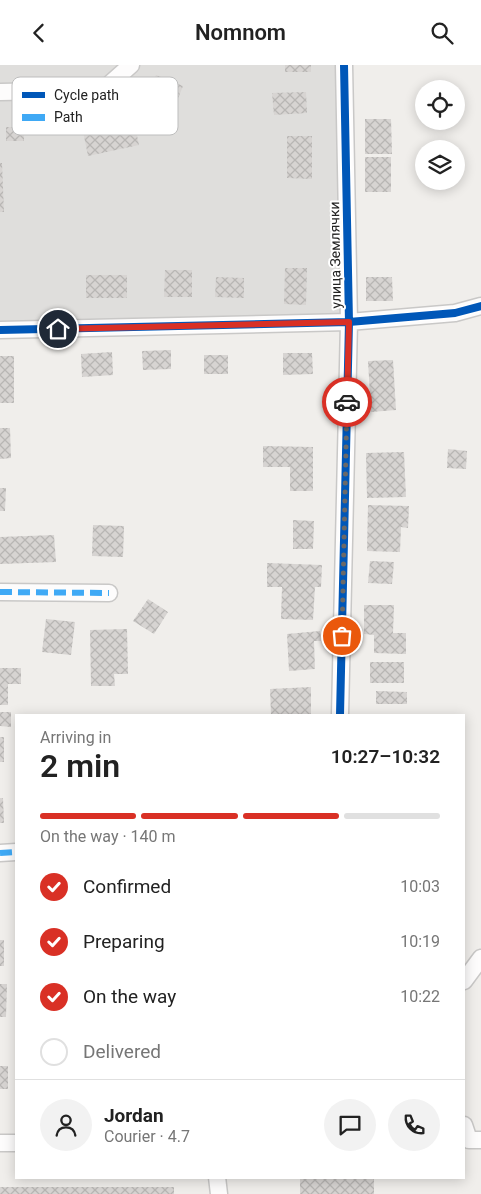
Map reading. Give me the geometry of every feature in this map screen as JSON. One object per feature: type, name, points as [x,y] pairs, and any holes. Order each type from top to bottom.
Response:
[{"type":"street","points":[[118,77],[131,65]]},
{"type":"street","name":"улица Землячки","points":[[340,714],[349,322],[344,65]]},
{"type":"street","points":[[0,330],[349,322],[455,313],[481,306]]},
{"type":"street","points":[[0,592],[109,593]]},
{"type":"street","points":[[0,853],[15,852]]},
{"type":"street","points":[[465,980],[481,958]]},
{"type":"street","points":[[465,1128],[469,1140],[481,1140]]},
{"type":"street","points":[[0,1143],[15,1143]]},
{"type":"street","points":[[217,1179],[219,1194]]},
{"type":"shaded area","points":[[0,65],[344,65],[349,322],[0,330]]},
{"type":"building","points":[[285,65],[311,65],[311,72],[285,72]]},
{"type":"building","points":[[178,84],[183,86],[178,98]]},
{"type":"building","points":[[306,92],[307,113],[274,115],[272,93]]},
{"type":"building","points":[[365,119],[391,119],[392,154],[365,154]]},
{"type":"building","points":[[6,127],[12,127],[12,135],[24,135],[24,141],[6,141]]},
{"type":"building","points":[[84,135],[137,135],[139,145],[88,156]]},
{"type":"building","points":[[287,136],[312,136],[312,179],[287,178]]},
{"type":"building","points":[[365,157],[391,157],[391,192],[365,192]]},
{"type":"building","points":[[0,163],[2,163],[4,212],[0,212]]},
{"type":"building","points":[[285,268],[307,268],[306,305],[284,304]]},
{"type":"building","points":[[165,270],[192,270],[192,297],[164,297]]},
{"type":"building","points":[[86,275],[127,275],[127,298],[86,298]]},
{"type":"building","points":[[216,277],[244,278],[244,298],[215,297]]},
{"type":"building","points":[[366,277],[392,277],[393,301],[366,301]]},
{"type":"building","points":[[171,350],[171,369],[143,370],[142,351]]},
{"type":"building","points":[[112,352],[113,375],[82,377],[81,354]]},
{"type":"building","points":[[283,353],[312,353],[313,374],[283,375]]},
{"type":"building","points":[[204,355],[228,355],[228,374],[204,374]]},
{"type":"building","points":[[0,356],[14,356],[14,403],[0,403]]},
{"type":"building","points":[[393,360],[396,410],[371,412],[368,361]]},
{"type":"building","points":[[0,428],[10,428],[11,458],[0,459]]},
{"type":"building","points":[[263,446],[313,447],[313,491],[290,491],[290,467],[263,467]]},
{"type":"building","points":[[448,449],[467,451],[466,469],[447,468]]},
{"type":"building","points":[[404,452],[406,497],[367,498],[366,453]]},
{"type":"building","points":[[0,488],[6,488],[5,511],[0,511]]},
{"type":"building","points":[[368,505],[409,506],[408,528],[401,527],[400,552],[367,551]]},
{"type":"building","points":[[293,520],[314,521],[313,549],[293,549]]},
{"type":"building","points":[[93,525],[124,526],[123,557],[92,556]]},
{"type":"building","points":[[54,535],[56,562],[0,564],[0,537]]},
{"type":"building","points":[[370,561],[394,562],[392,584],[368,583]]},
{"type":"building","points":[[267,563],[322,565],[321,587],[315,587],[313,620],[281,619],[282,587],[267,587]]},
{"type":"building","points":[[148,599],[168,612],[154,634],[133,621]]},
{"type":"building","points":[[364,605],[394,605],[393,633],[406,633],[406,654],[374,653],[374,635],[364,634]]},
{"type":"building","points":[[46,619],[75,622],[71,655],[42,652]]},
{"type":"building","points":[[127,629],[128,674],[114,674],[115,686],[91,686],[90,630]]},
{"type":"building","points":[[320,631],[321,641],[314,641],[315,669],[289,671],[287,634]]},
{"type":"building","points":[[370,662],[404,662],[404,683],[370,683]]},
{"type":"building","points":[[0,668],[21,668],[21,684],[8,684],[8,705],[0,705]]},
{"type":"building","points":[[311,687],[311,714],[271,714],[270,689]]},
{"type":"building","points":[[376,691],[407,692],[407,704],[376,704]]},
{"type":"building","points":[[0,712],[11,712],[11,727],[0,726]]},
{"type":"building","points":[[0,737],[4,737],[4,762],[0,762]]},
{"type":"building","points":[[0,798],[3,798],[4,823],[0,823]]},
{"type":"building","points":[[0,940],[4,940],[4,966],[0,966]]},
{"type":"building","points":[[0,984],[7,984],[6,1017],[0,1017]]},
{"type":"building","points":[[0,1066],[8,1066],[8,1089],[0,1089]]},
{"type":"building","points":[[300,1179],[374,1179],[374,1194],[300,1194]]},
{"type":"building","points":[[0,1187],[174,1187],[174,1194],[0,1194]]},
{"type":"marked path","points":[[0,592],[109,593]]},
{"type":"marked path","points":[[0,853],[15,852]]},
{"type":"cycle path","points":[[340,714],[349,322],[344,65]]},
{"type":"cycle path","points":[[0,330],[349,322],[455,313],[481,306]]},
{"type":"way so far","points":[[342,636],[347,402]]},
{"type":"route","points":[[58,329],[349,322],[347,402]]}]
